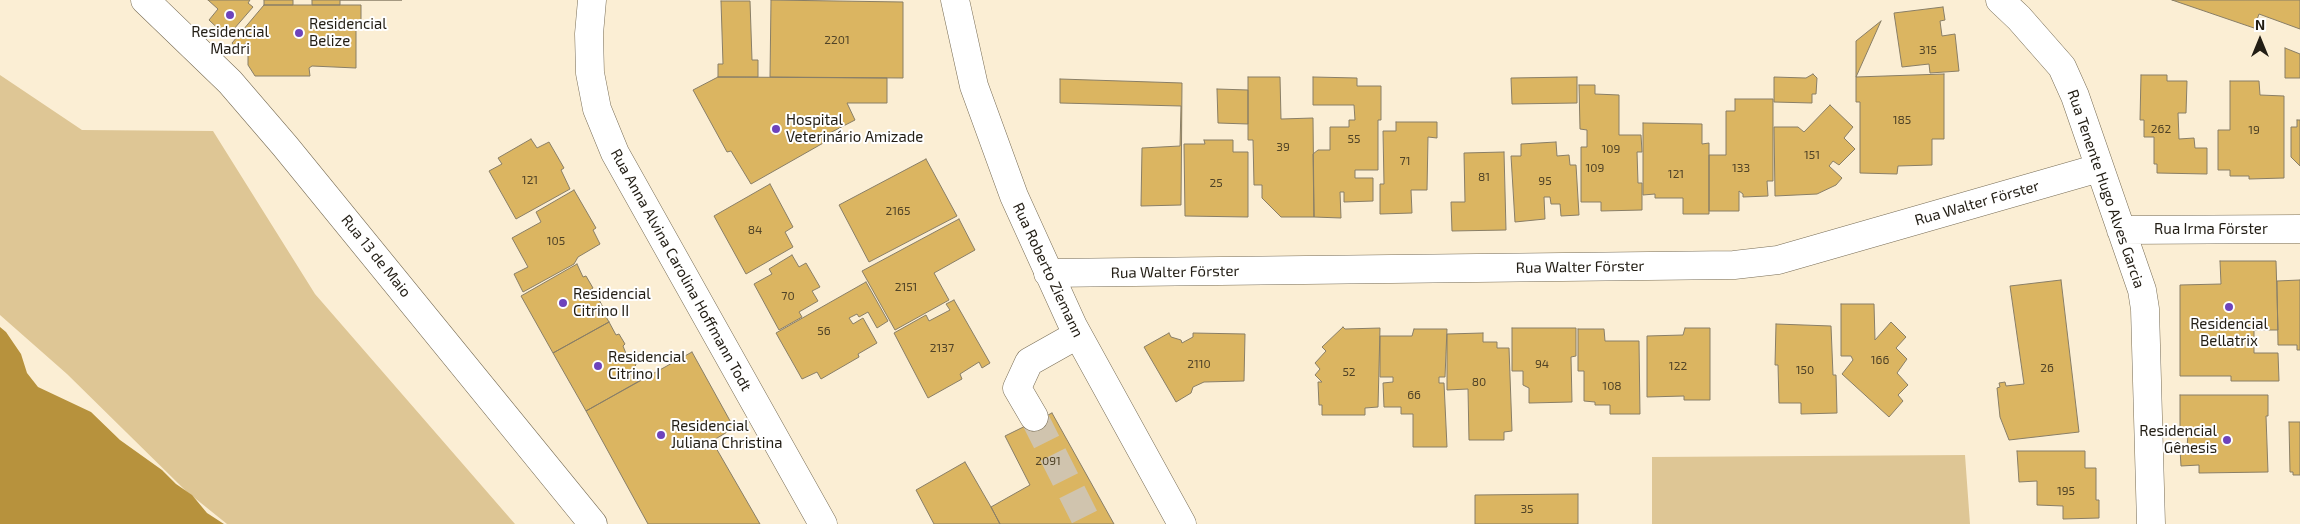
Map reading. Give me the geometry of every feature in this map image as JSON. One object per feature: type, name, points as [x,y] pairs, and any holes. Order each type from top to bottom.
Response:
[{"type":"street","name":"Rua 13 de Maio","points":[[145,0],[230,82],[285,146],[593,524]]},
{"type":"street","name":"Rua Anna Alvina Carolina Hoffmann Todt","points":[[592,0],[589,34],[590,73],[597,109],[615,153],[823,524]]},
{"type":"street","name":"Rua Roberto Ziemann","points":[[955,0],[974,86],[992,140],[1014,196],[1077,335],[1182,524]]},
{"type":"street","name":"Rua Tenente Hugo Alves Garcia","points":[[2000,0],[2036,36],[2062,67],[2075,96],[2138,277],[2144,309],[2151,524]]},
{"type":"street","name":"Rua Walter Förster","points":[[1048,273],[1734,266],[1778,260],[2099,168]]},
{"type":"street","name":"Rua Irma Förster","points":[[2121,230],[2300,229]]},
{"type":"street","points":[[1034,417],[1018,388],[1029,362],[1077,335]]},
{"type":"shaded area","points":[[0,75],[82,130],[213,131],[315,294],[515,524],[227,524],[186,491],[67,374],[0,315]]},
{"type":"shaded area","points":[[0,327],[6,332],[21,354],[27,373],[38,387],[91,412],[120,440],[162,470],[176,484],[192,495],[207,513],[224,524],[0,524]]},
{"type":"shaded area","points":[[1965,455],[1970,524],[1652,524],[1652,457]]},
{"type":"building","name":"Residencial Madri","points":[[208,0],[250,0],[248,3],[253,7],[227,37],[209,20],[218,9]]},
{"type":"building","points":[[264,0],[293,0],[293,5],[264,5]]},
{"type":"building","points":[[312,0],[340,0],[340,5],[312,5]]},
{"type":"building","points":[[771,0],[903,2],[903,78],[770,77]]},
{"type":"building","points":[[2172,0],[2300,0],[2300,29],[2259,14],[2254,28]]},
{"type":"building","points":[[721,1],[750,1],[752,60],[758,60],[758,77],[718,77],[718,64],[723,64]]},
{"type":"building","name":"Residencial Belize","points":[[264,5],[361,5],[361,21],[356,24],[356,68],[312,66],[309,68],[310,76],[255,76],[248,65],[248,41],[239,52],[232,43]]},
{"type":"building","points":[[1943,7],[1945,20],[1940,21],[1942,36],[1955,34],[1959,71],[1930,73],[1929,64],[1902,67],[1894,13]]},
{"type":"building","points":[[1881,21],[1856,77],[1856,41]]},
{"type":"building","points":[[2285,48],[2300,54],[2300,78],[2285,78]]},
{"type":"building","points":[[1813,74],[1817,78],[1816,94],[1812,94],[1812,103],[1774,102],[1774,77],[1806,78]]},
{"type":"building","points":[[1944,74],[1944,139],[1932,139],[1932,165],[1898,166],[1897,174],[1860,173],[1860,102],[1856,102],[1856,77]]},
{"type":"building","points":[[2141,75],[2167,75],[2167,81],[2187,81],[2186,113],[2178,113],[2179,139],[2194,138],[2195,148],[2207,148],[2207,174],[2157,173],[2157,164],[2154,164],[2154,137],[2144,137],[2144,120],[2140,120]]},
{"type":"building","name":"Hospital Veterinário Amizade","points":[[718,77],[887,78],[887,103],[847,103],[855,120],[822,137],[825,142],[751,184],[731,151],[727,152],[693,90]]},
{"type":"building","points":[[1248,77],[1280,77],[1281,119],[1313,118],[1314,217],[1281,217],[1262,198],[1262,185],[1254,185],[1253,140],[1248,140]]},
{"type":"building","points":[[1313,77],[1357,78],[1357,86],[1381,86],[1381,120],[1378,120],[1378,170],[1355,170],[1355,178],[1373,178],[1373,201],[1344,202],[1344,192],[1340,192],[1341,218],[1314,217],[1313,154],[1318,150],[1330,150],[1330,127],[1349,127],[1349,120],[1355,120],[1354,105],[1313,105]]},
{"type":"building","points":[[1577,77],[1577,103],[1512,104],[1511,78]]},
{"type":"building","points":[[1060,79],[1182,83],[1181,205],[1141,206],[1142,148],[1180,146],[1181,106],[1060,103]]},
{"type":"building","points":[[2230,81],[2259,81],[2260,95],[2284,96],[2284,178],[2249,179],[2249,176],[2230,176],[2230,170],[2218,170],[2218,130],[2230,130]]},
{"type":"building","points":[[1579,85],[1595,85],[1595,94],[1619,95],[1619,135],[1641,135],[1642,152],[1637,152],[1638,183],[1642,183],[1642,210],[1601,211],[1601,202],[1581,202],[1581,147],[1587,147],[1587,130],[1580,129]]},
{"type":"building","points":[[1217,89],[1248,90],[1248,124],[1218,123]]},
{"type":"building","points":[[1735,99],[1773,99],[1773,181],[1767,181],[1768,196],[1743,197],[1743,194],[1739,191],[1739,211],[1709,211],[1709,155],[1726,155],[1726,111],[1735,111]]},
{"type":"building","points":[[1830,105],[1853,127],[1844,138],[1855,149],[1839,165],[1833,161],[1829,166],[1842,178],[1836,185],[1817,194],[1775,196],[1774,127],[1798,127],[1804,132]]},
{"type":"building","points":[[2297,120],[2300,120],[2300,166],[2291,157],[2291,127],[2297,127]]},
{"type":"building","points":[[1396,122],[1437,122],[1437,138],[1428,137],[1427,190],[1411,190],[1412,213],[1380,214],[1380,184],[1384,184],[1383,131],[1396,131]]},
{"type":"building","points":[[1643,123],[1702,124],[1702,144],[1709,143],[1709,214],[1683,214],[1683,198],[1655,198],[1655,194],[1643,195]]},
{"type":"building","points":[[531,139],[537,148],[549,142],[564,168],[561,170],[570,189],[516,219],[489,171],[502,164],[498,158]]},
{"type":"building","points":[[1204,140],[1233,140],[1233,152],[1248,152],[1248,217],[1185,216],[1184,144],[1205,144]]},
{"type":"building","points":[[1556,142],[1557,156],[1569,155],[1570,165],[1576,165],[1579,215],[1561,216],[1560,204],[1551,204],[1550,197],[1544,197],[1545,219],[1515,222],[1511,156],[1521,156],[1521,144]]},
{"type":"building","points":[[1504,152],[1506,230],[1452,231],[1451,202],[1465,202],[1464,153]]},
{"type":"building","points":[[926,159],[957,216],[869,262],[839,205]]},
{"type":"building","points":[[770,184],[793,227],[785,232],[793,247],[746,274],[714,216]]},
{"type":"building","points":[[574,190],[596,228],[593,230],[600,244],[578,257],[574,264],[523,292],[514,274],[528,267],[512,238],[541,222],[536,212]]},
{"type":"building","points":[[959,219],[975,250],[934,273],[949,300],[895,330],[862,271]]},
{"type":"building","points":[[792,255],[799,267],[806,263],[820,287],[812,291],[818,301],[799,312],[802,317],[779,330],[754,284],[772,274],[769,269]]},
{"type":"building","name":"Residencial Bellatrix","points":[[2220,261],[2276,261],[2278,330],[2254,330],[2254,353],[2278,353],[2279,381],[2231,381],[2231,376],[2180,376],[2180,285],[2221,284]]},
{"type":"building","name":"Residencial Citrino II","points":[[577,264],[583,277],[586,276],[593,288],[590,290],[595,298],[597,296],[609,322],[553,353],[521,296]]},
{"type":"building","points":[[2061,280],[2079,432],[2009,440],[2000,417],[1997,388],[2000,387],[1999,383],[2005,382],[2006,386],[2024,384],[2010,286]]},
{"type":"building","points":[[2300,280],[2300,350],[2297,350],[2297,345],[2278,345],[2277,281]]},
{"type":"building","points":[[866,282],[888,321],[877,328],[868,312],[859,317],[857,314],[849,318],[853,324],[863,318],[877,343],[858,354],[859,357],[821,379],[817,372],[802,379],[776,333]]},
{"type":"building","points":[[954,300],[990,363],[982,368],[979,362],[960,374],[962,379],[928,398],[894,333],[926,315],[929,321],[950,310],[946,304]]},
{"type":"building","points":[[1841,304],[1874,304],[1875,340],[1891,322],[1906,337],[1896,348],[1907,359],[1897,373],[1908,385],[1898,395],[1903,401],[1889,417],[1842,374],[1853,360],[1851,356],[1841,356]]},
{"type":"building","name":"Residencial Citrino I","points":[[609,322],[616,335],[619,334],[625,344],[623,346],[627,356],[631,354],[636,365],[634,367],[641,380],[586,411],[553,353]]},
{"type":"building","points":[[1776,324],[1831,326],[1833,375],[1836,375],[1837,413],[1801,414],[1801,403],[1779,403],[1778,365],[1775,365]]},
{"type":"building","points":[[1343,327],[1345,329],[1380,328],[1378,407],[1365,408],[1365,415],[1322,415],[1322,405],[1319,405],[1318,382],[1322,382],[1315,375],[1320,369],[1315,363],[1326,351],[1322,347]]},
{"type":"building","points":[[1512,328],[1576,328],[1576,356],[1571,357],[1572,402],[1529,403],[1529,388],[1523,385],[1523,371],[1512,371]]},
{"type":"building","points":[[1685,328],[1710,328],[1710,400],[1684,400],[1684,396],[1647,397],[1647,336],[1683,335]]},
{"type":"building","points":[[1414,329],[1447,329],[1445,377],[1439,377],[1439,383],[1444,383],[1447,447],[1413,447],[1413,414],[1401,414],[1401,407],[1384,407],[1383,383],[1393,382],[1393,377],[1380,377],[1380,336],[1412,336]]},
{"type":"building","points":[[1578,329],[1604,329],[1605,341],[1639,341],[1640,414],[1610,414],[1610,405],[1595,405],[1595,402],[1584,401],[1584,371],[1578,371]]},
{"type":"building","points":[[1169,333],[1171,337],[1181,340],[1182,343],[1193,337],[1193,333],[1245,334],[1244,381],[1204,382],[1193,387],[1191,393],[1176,402],[1144,347]]},
{"type":"building","points":[[1483,333],[1483,342],[1497,342],[1497,348],[1509,348],[1512,431],[1504,432],[1504,440],[1469,440],[1468,389],[1447,390],[1447,334]]},
{"type":"building","name":"Residencial Juliana Christina","points":[[692,352],[734,428],[712,441],[760,524],[648,524],[586,411]]},
{"type":"building","name":"Residencial Gênesis","points":[[2180,395],[2268,395],[2268,416],[2266,416],[2268,472],[2199,473],[2199,465],[2181,466],[2180,450],[2187,450],[2188,431],[2180,431]]},
{"type":"building","points":[[1052,413],[1114,524],[1000,524],[991,507],[1030,485],[1005,436]]},
{"type":"building","points":[[2289,422],[2300,422],[2300,475],[2293,475],[2293,472],[2290,472]]},
{"type":"building","points":[[2017,451],[2085,451],[2085,468],[2096,468],[2096,500],[2099,500],[2099,518],[2063,519],[2063,506],[2037,505],[2037,481],[2019,482]]},
{"type":"building","points":[[965,462],[1000,524],[934,524],[916,490]]},
{"type":"building","points":[[1578,494],[1578,524],[1475,524],[1475,495]]},
{"type":"tunnel","points":[[1034,417],[1088,524]]},
{"type":"place","name":"Residencial Madri","points":[[230,15]]},
{"type":"place","name":"Residencial Belize","points":[[299,33]]},
{"type":"place","name":"Hospital Veterinário Amizade","points":[[776,129]]},
{"type":"place","name":"Residencial Citrino II","points":[[563,303]]},
{"type":"place","name":"Residencial Bellatrix","points":[[2229,307]]},
{"type":"place","name":"Residencial Citrino I","points":[[598,366]]},
{"type":"place","name":"Residencial Juliana Christina","points":[[661,435]]},
{"type":"place","name":"Residencial Gênesis","points":[[2227,440]]}]
